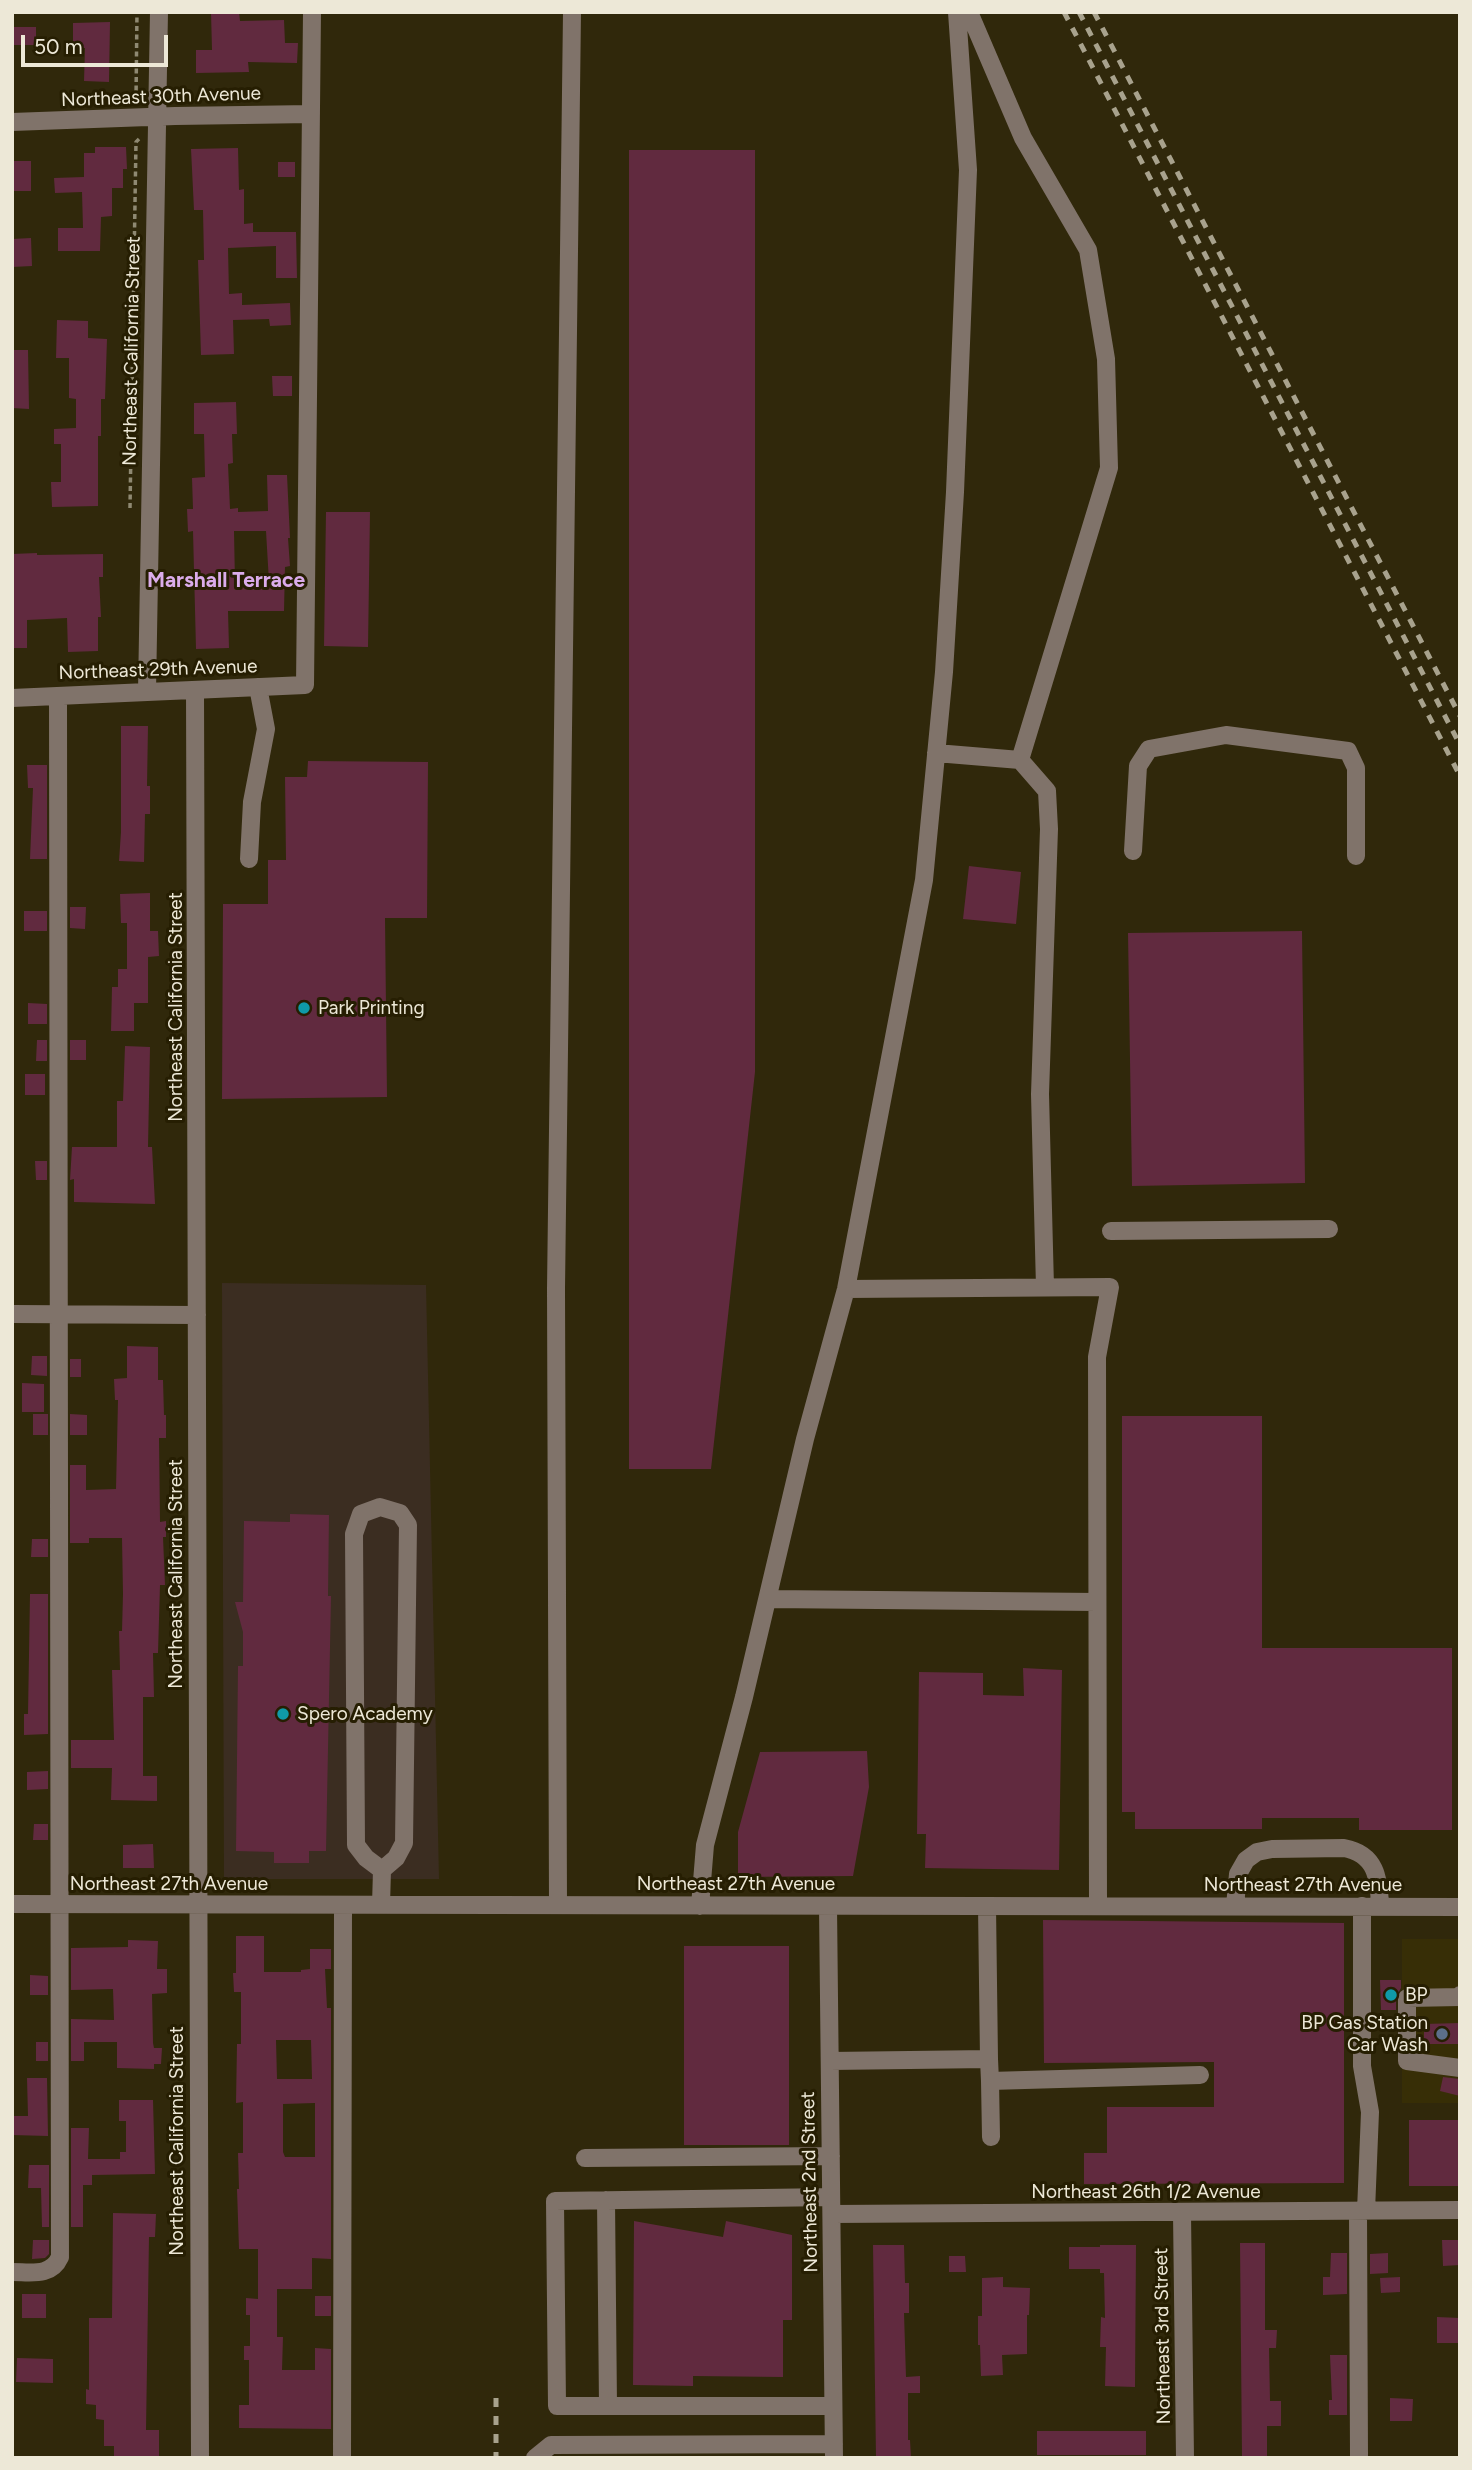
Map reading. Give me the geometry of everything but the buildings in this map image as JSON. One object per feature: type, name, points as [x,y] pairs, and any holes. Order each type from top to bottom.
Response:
[{"type":"street","name":"Northeast California Street","points":[[147,691],[159,12]]},
{"type":"street","points":[[311,114],[313,12]]},
{"type":"street","points":[[558,1905],[556,1288],[572,12]]},
{"type":"street","points":[[701,1906],[705,1845],[768,1599],[805,1439],[846,1289],[924,880],[944,672],[955,492],[968,170],[957,12]]},
{"type":"street","points":[[969,12],[1023,138],[1088,250],[1106,359],[1109,468],[1020,760]]},
{"type":"street","name":"Northeast 30th Avenue","points":[[12,122],[311,114]]},
{"type":"street","name":"Northeast 29th Avenue","points":[[12,698],[305,685],[311,114]]},
{"type":"street","points":[[249,859],[252,802],[266,729],[258,687]]},
{"type":"street","name":"Northeast California Street","points":[[195,690],[200,2458]]},
{"type":"street","points":[[12,2272],[47,2272],[55,2267],[60,2257],[58,695]]},
{"type":"street","points":[[1133,851],[1138,766],[1149,749],[1226,735],[1348,751],[1356,768],[1356,856]]},
{"type":"street","points":[[936,753],[1020,760],[1047,791],[1049,829],[1040,1094],[1045,1287]]},
{"type":"street","points":[[1111,1231],[1329,1229]]},
{"type":"street","points":[[846,1289],[1110,1287],[1097,1357],[1098,1906]]},
{"type":"street","points":[[12,1314],[197,1315]]},
{"type":"street","points":[[381,1905],[382,1870],[396,1858],[404,1843],[408,1525],[400,1513],[380,1507],[361,1514],[355,1534],[354,1676],[356,1845],[366,1858],[382,1870]]},
{"type":"street","points":[[768,1599],[1097,1602]]},
{"type":"street","points":[[1235,1906],[1238,1874],[1247,1860],[1257,1852],[1272,1849],[1344,1848],[1354,1850],[1376,1871],[1371,1906],[1362,2066],[1370,2112],[1362,2211],[1359,2458]]},
{"type":"street","name":"Northeast 27th Avenue","points":[[12,1904],[1460,1906]]},
{"type":"street","points":[[342,2458],[343,1905]]},
{"type":"street","name":"Northeast 2nd Street","points":[[828,1906],[834,2451]]},
{"type":"street","points":[[986,1906],[991,2137]]},
{"type":"street","points":[[1460,1995],[1407,1997],[1407,2062],[1460,2067]]},
{"type":"street","points":[[830,2061],[989,2059]]},
{"type":"street","points":[[990,2081],[1200,2075]]},
{"type":"street","points":[[585,2158],[831,2156]]},
{"type":"street","points":[[606,2200],[608,2406],[833,2406]]},
{"type":"street","name":"Northeast 26th 1/2 Avenue","points":[[608,2406],[557,2406],[555,2201],[1182,2213],[1460,2210]]},
{"type":"street","name":"Northeast 3rd Street","points":[[1182,2213],[1185,2458]]},
{"type":"street","points":[[534,2458],[551,2445],[834,2451]]},
{"type":"path","points":[[137,12],[135,97],[140,103]]},
{"type":"path","points":[[130,511],[136,142],[139,138]]},
{"type":"shaded area","points":[[222,1283],[426,1285],[439,1879],[224,1879]]},
{"type":"shaded area","points":[[1402,1939],[1460,1939],[1460,2103],[1402,2103]]},
{"type":"railway","points":[[1064,12],[1460,776]]},
{"type":"railway","points":[[1079,12],[1460,745]]},
{"type":"railway","points":[[1094,12],[1460,716]]},
{"type":"railway","points":[[496,2398],[496,2458]]},
{"type":"place","name":"Park Printing","points":[[304,1008]]},
{"type":"place","name":"Spero Academy","points":[[283,1714]]},
{"type":"place","name":"BP","points":[[1391,1995]]},
{"type":"place","name":"BP Gas Station Car Wash","points":[[1442,2034]]},
{"type":"district","name":"Marshall Terrace","points":[[226,581]]}]
